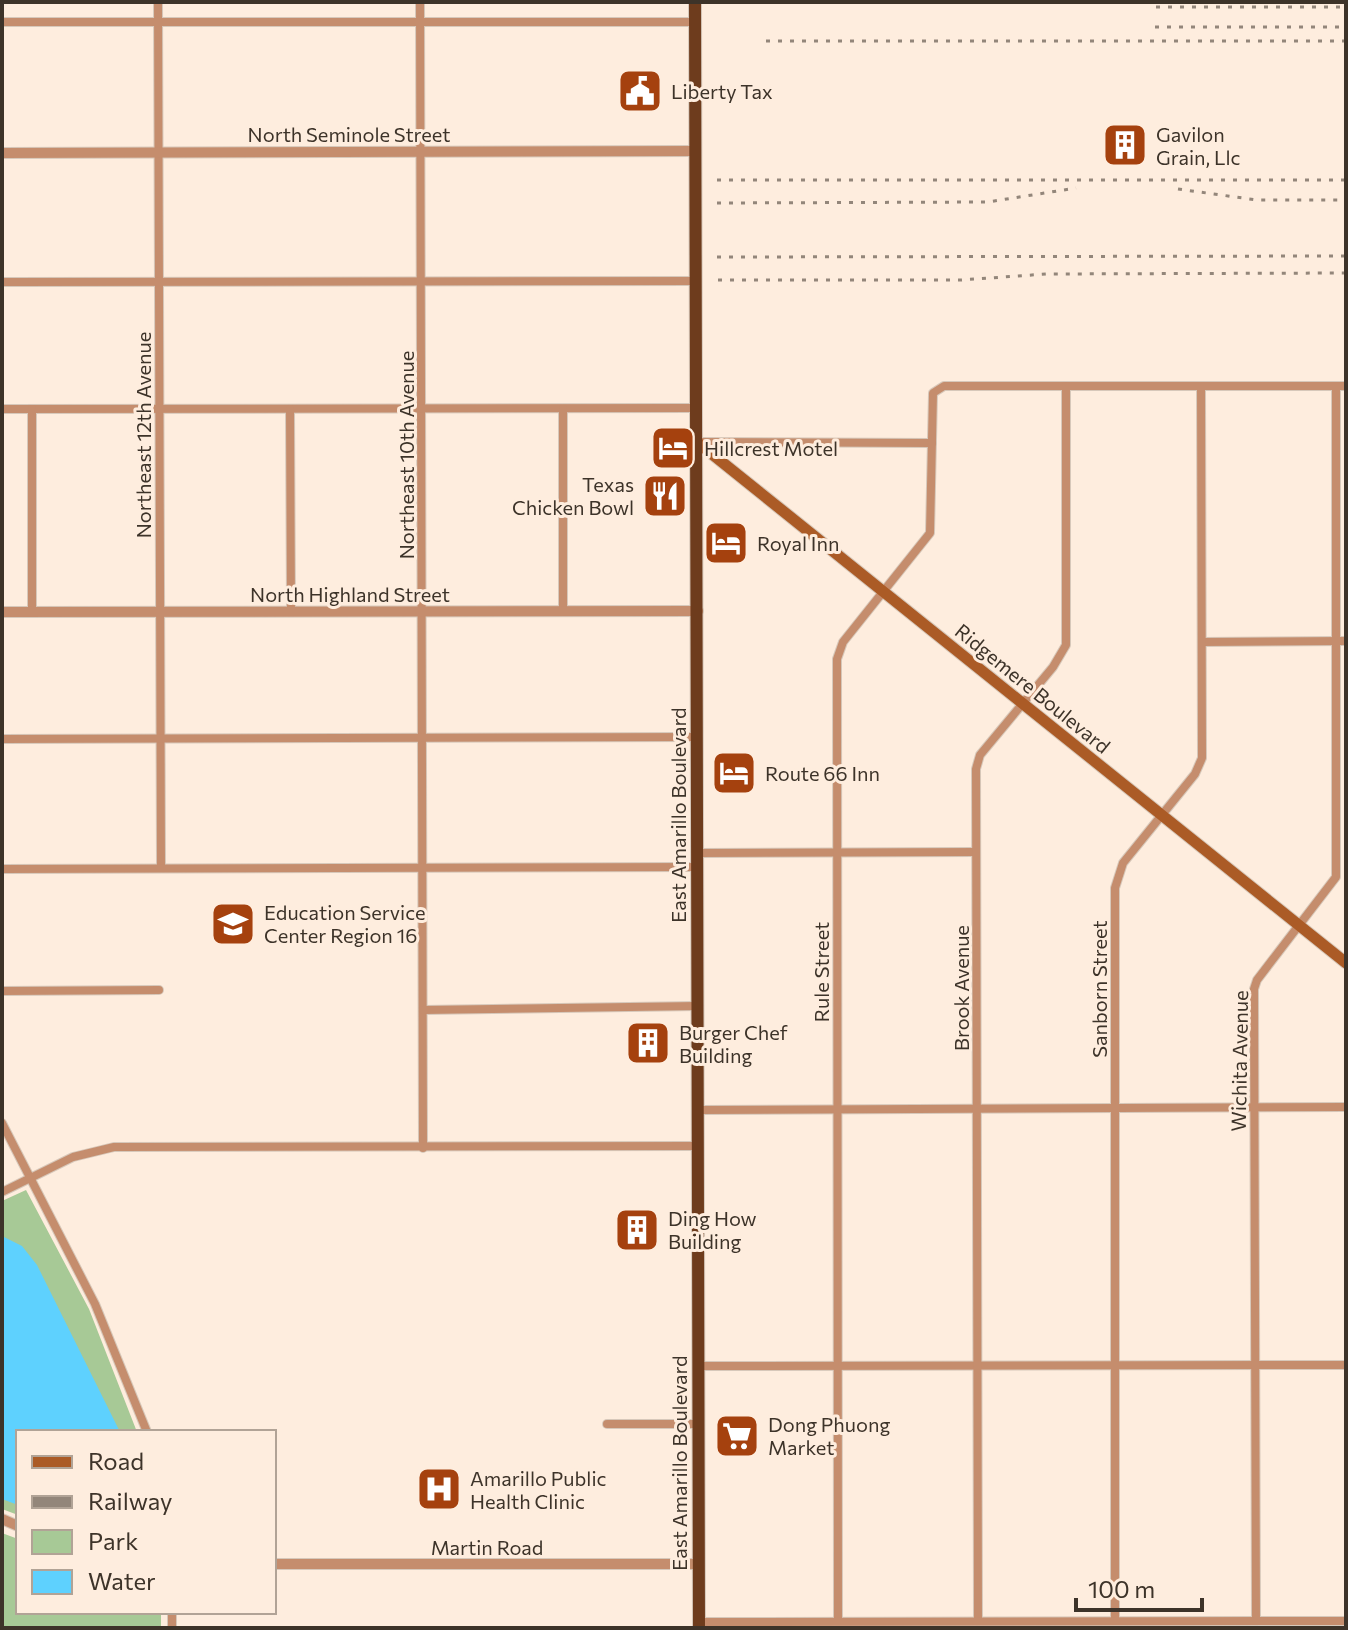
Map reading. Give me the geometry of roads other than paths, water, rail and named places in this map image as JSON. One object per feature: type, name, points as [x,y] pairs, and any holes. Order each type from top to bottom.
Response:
[{"type":"highway","name":"East Amarillo Boulevard","points":[[695,2],[699,1625]]},
{"type":"main road","name":"Ridgemere Boulevard","points":[[697,442],[1346,963]]},
{"type":"street","name":"Northeast 12th Avenue","points":[[158,2],[161,868]]},
{"type":"street","name":"Northeast 10th Avenue","points":[[420,2],[423,1148]]},
{"type":"street","points":[[2,22],[695,22]]},
{"type":"street","name":"North Seminole Street","points":[[2,153],[696,151]]},
{"type":"street","points":[[2,282],[696,281]]},
{"type":"street","points":[[1066,386],[1341,386]]},
{"type":"street","name":"Rule Street","points":[[838,1621],[837,659],[843,642],[930,533],[933,393],[940,387],[1066,386]]},
{"type":"street","name":"Brook Avenue","points":[[972,1623],[977,1366],[978,760],[1066,645],[1066,386]]},
{"type":"street","name":"Sanborn Street","points":[[1115,1620],[1116,878],[1123,863],[1195,774],[1202,758],[1201,386]]},
{"type":"street","name":"Wichita Avenue","points":[[1256,1620],[1255,984],[1336,877],[1342,641],[1341,386]]},
{"type":"street","points":[[2,409],[697,408]]},
{"type":"street","points":[[32,409],[32,611]]},
{"type":"street","points":[[290,409],[291,612]]},
{"type":"street","points":[[563,409],[563,611]]},
{"type":"street","points":[[697,442],[932,443]]},
{"type":"street","name":"North Highland Street","points":[[2,612],[698,611]]},
{"type":"street","points":[[1202,642],[1342,641]]},
{"type":"street","points":[[2,739],[698,737]]},
{"type":"street","points":[[698,853],[976,852]]},
{"type":"street","points":[[2,869],[698,867]]},
{"type":"street","points":[[2,991],[159,990]]},
{"type":"street","points":[[423,1010],[698,1006]]},
{"type":"street","points":[[699,1110],[1346,1107]]},
{"type":"street","points":[[2,1123],[105,1326],[146,1430]]},
{"type":"street","points":[[2,1192],[73,1157],[114,1147],[699,1146]]},
{"type":"street","points":[[699,1366],[1346,1365]]},
{"type":"street","points":[[607,1424],[699,1424]]},
{"type":"street","name":"Martin Road","points":[[276,1564],[699,1564]]},
{"type":"street","points":[[699,1625],[838,1621],[972,1623],[1115,1620],[1205,1624],[1256,1620],[1346,1621]]},
{"type":"water","points":[[2,1236],[22,1246],[37,1265],[119,1430],[16,1430],[16,1504],[2,1499]]},
{"type":"railway","points":[[1156,7],[1346,7]]},
{"type":"railway","points":[[1155,27],[1346,27]]},
{"type":"railway","points":[[766,41],[1346,41]]},
{"type":"railway","points":[[717,180],[1346,180]]},
{"type":"railway","points":[[717,203],[988,202],[1076,188]]},
{"type":"railway","points":[[1178,189],[1257,200],[1346,200]]},
{"type":"railway","points":[[717,257],[1346,256]]},
{"type":"railway","points":[[718,280],[961,280],[1046,274],[1346,273]]},
{"type":"place","name":"Liberty Tax","points":[[640,91]]},
{"type":"place","name":"Gavilon Grain, Llc","points":[[1125,145]]},
{"type":"place","name":"Hillcrest Motel","points":[[673,448]]},
{"type":"place","name":"Texas Chicken Bowl","points":[[665,496]]},
{"type":"place","name":"Royal Inn","points":[[726,543]]},
{"type":"place","name":"Route 66 Inn","points":[[734,773]]},
{"type":"place","name":"Education Service Center Region 16","points":[[233,924]]},
{"type":"place","name":"Burger Chef Building","points":[[648,1043]]},
{"type":"place","name":"Ding How Building","points":[[637,1230]]},
{"type":"place","name":"Dong Phuong Market","points":[[737,1436]]},
{"type":"place","name":"Amarillo Public Health Clinic","points":[[439,1489]]}]
